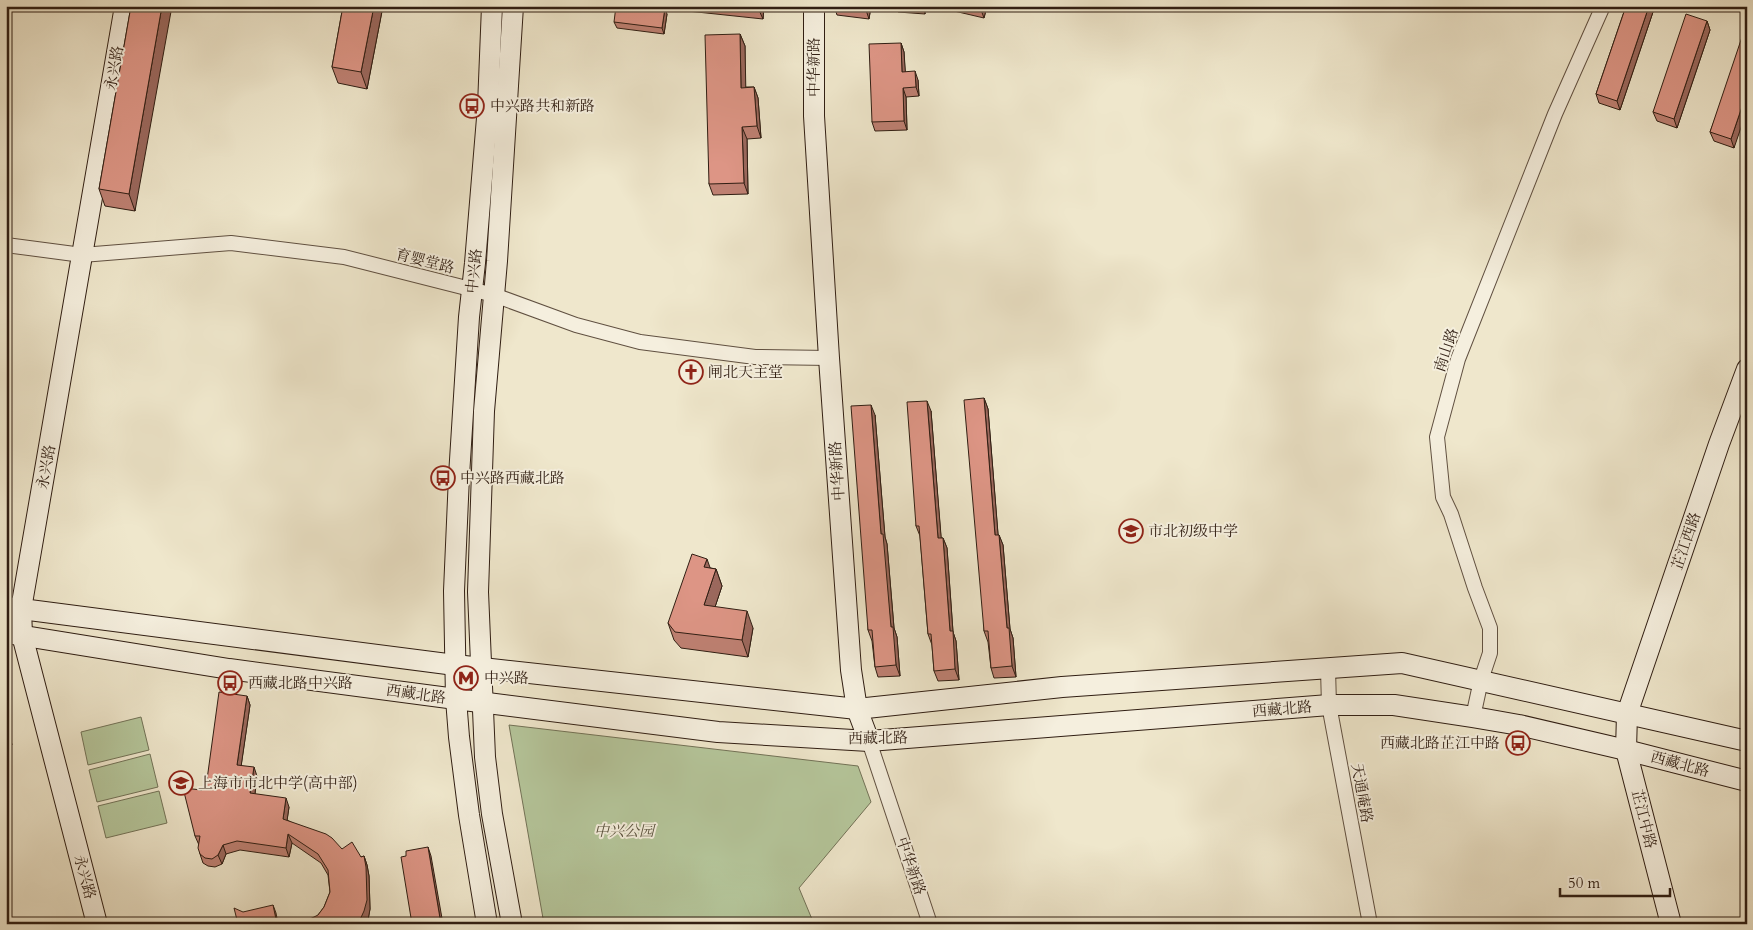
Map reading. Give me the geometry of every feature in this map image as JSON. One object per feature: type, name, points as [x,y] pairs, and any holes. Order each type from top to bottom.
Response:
[{"type":"main road","name":"永兴路","points":[[97,924],[14,634],[14,608],[82,255],[125,6]]},
{"type":"main road","name":"中兴路","points":[[487,924],[469,815],[459,737],[456,699],[454,591],[459,476],[488,106],[492,6]]},
{"type":"main road","name":"中兴路","points":[[512,924],[492,814],[485,758],[478,592],[484,411],[494,295],[513,6]]},
{"type":"main road","name":"中华新路","points":[[814,6],[814,116],[851,670],[857,709],[869,741]]},
{"type":"main road","name":"芷江西路","points":[[1627,714],[1719,444],[1747,369]]},
{"type":"main road","name":"西藏北路","points":[[14,608],[455,665],[857,709],[1062,688],[1402,663],[1747,741]]},
{"type":"main road","name":"西藏北路","points":[[14,634],[229,669],[718,732],[869,741],[1329,705],[1394,705],[1473,716],[1519,725],[1747,781]]},
{"type":"main road","name":"芷江中路","points":[[1627,714],[1626,750],[1671,924]]},
{"type":"street","name":"南山路","points":[[1473,716],[1481,680],[1490,653],[1490,628],[1451,514],[1443,497],[1437,437],[1458,359],[1555,114],[1603,6]]},
{"type":"street","name":"育婴堂路","points":[[6,245],[82,255],[231,243],[344,257],[494,295],[576,325],[640,342],[755,357],[829,358]]},
{"type":"street","name":"天通庵路","points":[[1328,668],[1329,705],[1370,924]]},
{"type":"street","name":"中华新路","points":[[869,741],[930,924]]},
{"type":"green space","points":[[141,717],[149,750],[88,765],[81,732]]},
{"type":"green space","name":"中兴公园","points":[[509,725],[858,766],[871,802],[799,888],[814,924],[544,924]]},
{"type":"green space","points":[[150,754],[158,787],[97,802],[89,770]]},
{"type":"green space","points":[[159,791],[167,823],[106,838],[98,806]]},
{"type":"building","points":[[131,6],[162,6],[129,194],[99,189]]},
{"type":"building","points":[[343,6],[374,6],[361,72],[332,67]]},
{"type":"building","points":[[616,6],[665,8],[662,28],[614,22]]},
{"type":"building","points":[[835,6],[867,6],[866,10]]},
{"type":"building","points":[[1626,6],[1649,6],[1617,101],[1596,94]]},
{"type":"building","points":[[1686,14],[1707,21],[1674,119],[1653,112]]},
{"type":"building","points":[[740,34],[741,88],[754,87],[757,126],[742,127],[744,183],[709,184],[705,35]]},
{"type":"building","points":[[1743,34],[1747,35],[1747,92],[1731,139],[1710,132]]},
{"type":"building","points":[[901,43],[902,72],[915,71],[916,87],[903,88],[904,121],[872,122],[869,44]]},
{"type":"building","points":[[984,398],[995,535],[999,535],[1012,666],[991,668],[988,631],[984,631],[964,400]]},
{"type":"building","points":[[927,401],[938,538],[943,538],[950,631],[953,631],[955,669],[934,671],[931,634],[928,634],[919,526],[916,526],[907,402]]},
{"type":"building","points":[[871,405],[881,534],[883,534],[896,665],[875,667],[872,630],[868,630],[851,406]]},
{"type":"building","points":[[692,554],[707,559],[704,567],[716,569],[704,605],[747,611],[742,640],[675,632],[668,623]]},
{"type":"building","points":[[219,692],[247,696],[237,765],[254,767],[250,793],[286,798],[283,819],[326,834],[342,849],[352,842],[361,857],[364,856],[367,900],[358,924],[302,923],[318,915],[324,907],[330,892],[328,870],[318,854],[288,834],[286,848],[237,841],[223,845],[218,855],[212,859],[205,858],[200,854],[198,848],[200,836],[195,836],[183,788],[202,790],[202,787],[206,787]]},
{"type":"building","points":[[428,847],[441,924],[412,924],[401,857],[406,856],[406,851]]},
{"type":"building","points":[[273,905],[277,924],[238,924],[234,908],[243,912]]},
{"type":"place","name":"中兴路共和新路","points":[[472,106]]},
{"type":"place","name":"闸北天主堂","points":[[691,372]]},
{"type":"place","name":"中兴路西藏北路","points":[[443,478]]},
{"type":"place","name":"市北初级中学","points":[[1131,531]]},
{"type":"place","name":"中兴路","points":[[466,678]]},
{"type":"place","name":"西藏北路中兴路","points":[[230,683]]},
{"type":"place","name":"西藏北路芷江中路","points":[[1518,743]]},
{"type":"place","name":"上海市市北中学(高中部)","points":[[181,783]]}]
